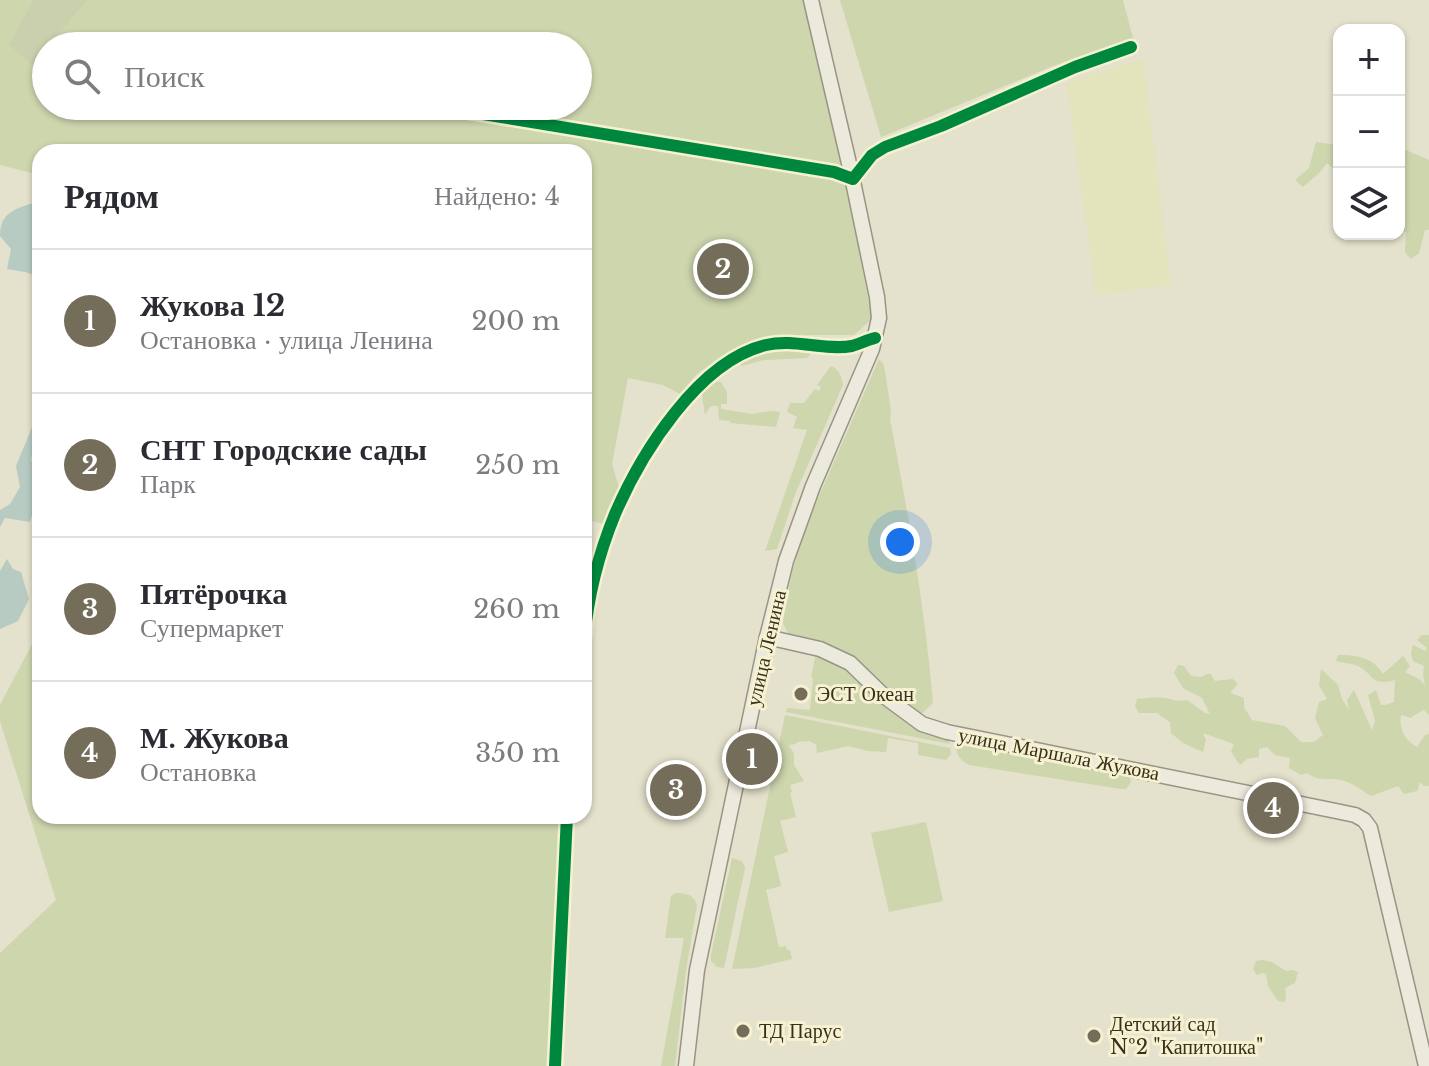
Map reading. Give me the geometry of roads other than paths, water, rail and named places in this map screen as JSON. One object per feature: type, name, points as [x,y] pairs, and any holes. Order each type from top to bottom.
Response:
[{"type":"main road","name":"улица Ленина","points":[[686,1066],[697,970],[767,637],[792,540],[872,349],[879,318],[853,179],[811,0]]},
{"type":"main road","name":"улица Маршала Жукова","points":[[767,637],[820,649],[850,663],[884,696],[922,724],[947,732],[1307,804],[1364,820],[1370,828],[1426,1066]]},
{"type":"street","points":[[514,120],[834,172],[853,179],[872,155],[885,147],[1075,67],[1131,47]]},
{"type":"street","points":[[592,589],[615,515],[636,473],[686,398],[698,386],[745,352],[767,344],[795,342],[851,346],[875,338]]},
{"type":"street","points":[[555,1066],[567,824]]},
{"type":"place","name":"СНТ Городские сады","points":[[723,269]]},
{"type":"place","name":"ЭСТ Океан","points":[[801,694]]},
{"type":"place","name":"Жукова 12","points":[[752,759]]},
{"type":"place","name":"Пятёрочка","points":[[676,790]]},
{"type":"place","name":"М. Жукова","points":[[1273,808]]},
{"type":"place","name":"ТД Парус","points":[[743,1031]]},
{"type":"place","name":"Детский сад №2 \"Капитошка\"","points":[[1094,1036]]}]
